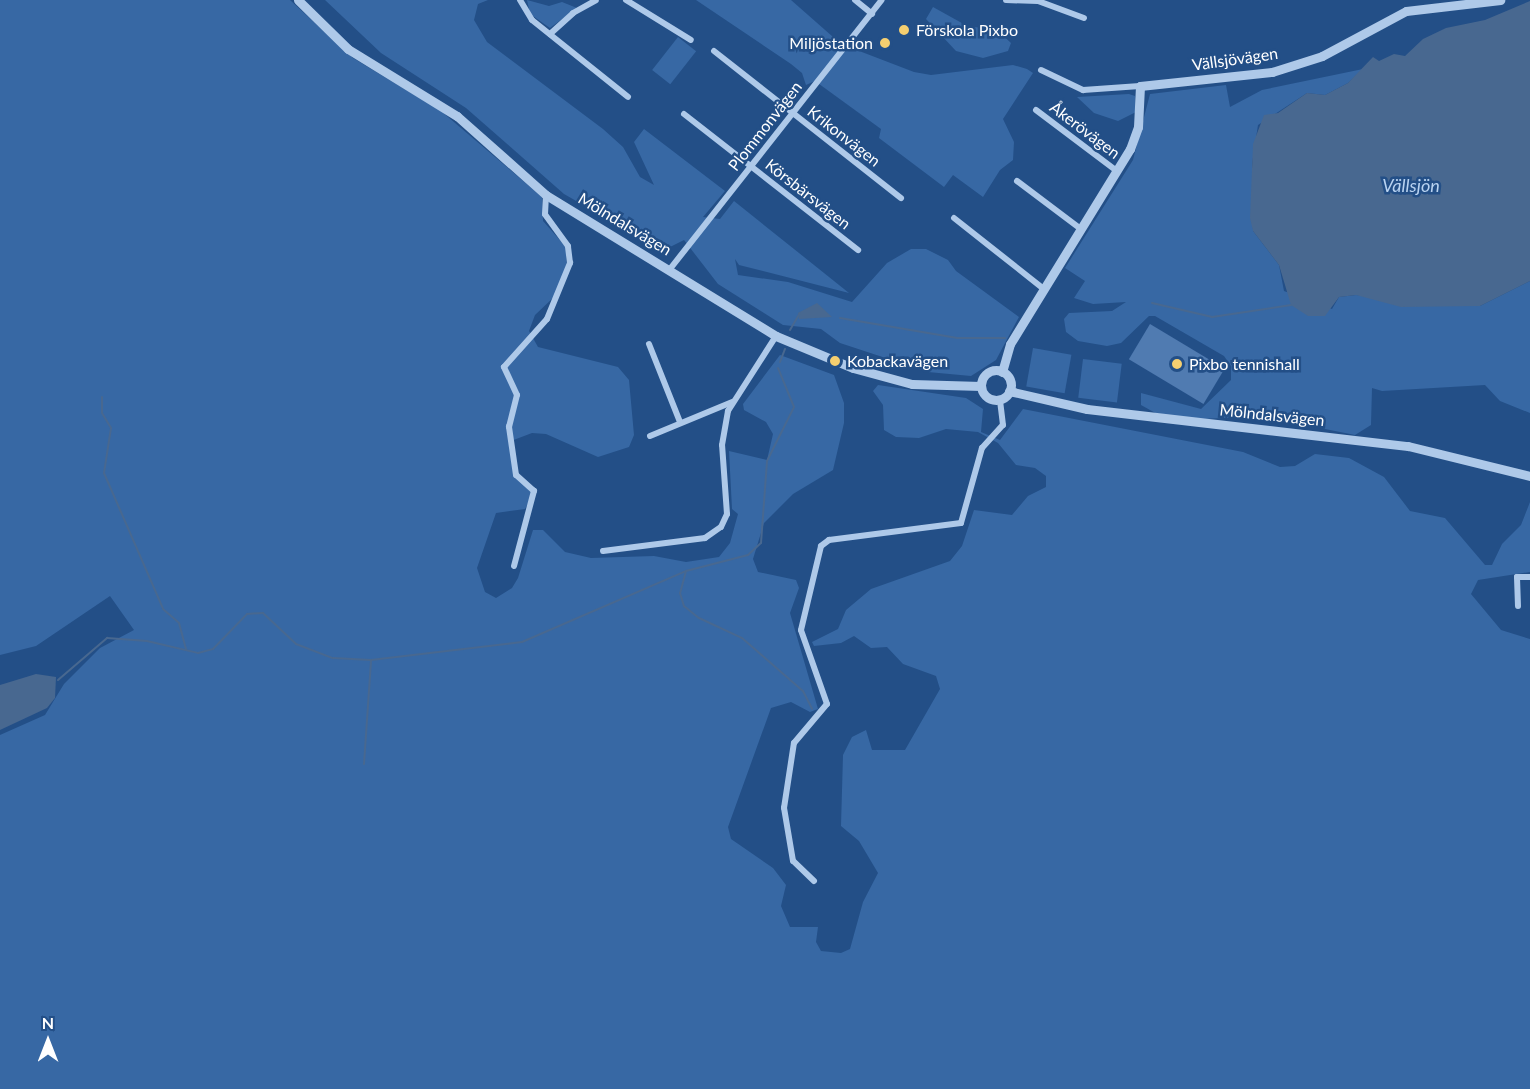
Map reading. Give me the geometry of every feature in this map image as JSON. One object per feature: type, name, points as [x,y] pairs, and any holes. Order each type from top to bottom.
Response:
[{"type":"street","name":"Mölndalsvägen","points":[[298,0],[348,49],[457,116],[546,195],[776,336],[859,370],[912,384],[981,386]]},
{"type":"street","points":[[520,0],[525,14],[628,97]]},
{"type":"street","points":[[550,34],[596,0]]},
{"type":"street","points":[[626,0],[691,40]]},
{"type":"street","points":[[855,0],[872,14]]},
{"type":"street","name":"Plommonvägen","points":[[670,269],[882,0]]},
{"type":"street","points":[[1006,0],[1038,1],[1084,18]]},
{"type":"street","name":"Vällsjövägen","points":[[1041,70],[1083,90],[1272,72],[1322,56],[1406,11],[1500,0]]},
{"type":"street","name":"Krikonvägen","points":[[714,51],[901,198]]},
{"type":"street","points":[[1002,372],[1010,344],[1135,138],[1140,86]]},
{"type":"street","name":"Åkerövägen","points":[[1036,110],[1117,171]]},
{"type":"street","name":"Körsbärsvägen","points":[[684,114],[858,250]]},
{"type":"street","points":[[1017,181],[1081,230]]},
{"type":"street","points":[[514,566],[534,491],[516,475],[509,427],[517,395],[504,367],[547,320],[570,263],[568,246],[545,214],[546,195]]},
{"type":"street","points":[[954,218],[1044,289]]},
{"type":"street","points":[[603,551],[705,538],[721,527],[727,505],[722,445],[732,402],[776,336]]},
{"type":"street","points":[[649,344],[680,422]]},
{"type":"street","points":[[1002,372],[1009,378],[1010,391],[1000,400],[987,398],[981,386],[987,373],[1002,372]]},
{"type":"street","name":"Mölndalsvägen","points":[[1010,391],[1087,409],[1408,446],[1530,476]]},
{"type":"street","points":[[814,881],[793,861],[784,808],[794,743],[827,704],[801,630],[821,546],[829,540],[961,523],[982,448],[1004,425],[1000,400]]},
{"type":"street","points":[[650,436],[732,402]]},
{"type":"street","points":[[1518,606],[1517,577],[1530,577]]},
{"type":"shaded area","points":[[0,0],[290,0],[353,58],[441,111],[542,197],[543,221],[566,247],[567,271],[555,296],[535,315],[529,331],[538,347],[618,367],[629,380],[634,435],[629,447],[598,457],[546,434],[532,433],[511,441],[518,475],[533,495],[525,509],[496,513],[477,568],[485,592],[496,598],[512,588],[518,578],[533,530],[543,530],[565,552],[591,558],[654,556],[686,562],[719,557],[730,543],[738,514],[732,509],[729,451],[767,460],[773,434],[766,422],[744,410],[743,404],[780,355],[834,375],[844,403],[844,423],[833,470],[793,494],[764,523],[753,559],[758,572],[796,580],[799,588],[790,613],[818,709],[810,712],[791,702],[771,708],[728,827],[731,839],[773,868],[786,885],[781,906],[790,927],[818,927],[816,942],[821,951],[841,953],[850,949],[863,902],[878,873],[859,841],[841,826],[843,755],[852,737],[866,730],[872,750],[905,750],[940,689],[936,676],[903,664],[887,647],[871,648],[854,636],[841,643],[814,646],[812,642],[838,629],[846,610],[871,589],[950,561],[962,546],[974,510],[1012,515],[1028,496],[1046,487],[1046,476],[1035,468],[1016,465],[998,443],[978,432],[946,429],[919,438],[896,437],[884,430],[883,405],[873,391],[878,385],[966,398],[983,409],[981,432],[1000,440],[1023,409],[1243,452],[1280,467],[1295,466],[1315,454],[1349,458],[1384,477],[1410,511],[1445,518],[1485,565],[1492,565],[1502,544],[1521,525],[1530,502],[1530,572],[1478,580],[1471,594],[1501,630],[1530,639],[1530,1089],[0,1089],[0,735],[45,715],[64,684],[100,648],[134,630],[110,596],[36,646],[0,655]]},
{"type":"shaded area","points":[[325,0],[488,0],[478,4],[474,20],[487,42],[603,129],[623,147],[640,177],[654,185],[634,142],[644,129],[725,191],[703,217],[720,219],[734,201],[849,293],[739,265],[735,259],[738,275],[788,282],[852,302],[887,263],[911,249],[926,249],[948,260],[956,271],[1019,317],[996,360],[971,376],[928,372],[840,343],[821,329],[783,325],[718,284],[684,240],[668,248],[655,246],[564,194],[466,108],[381,53]]},
{"type":"shaded area","points":[[527,0],[549,6],[562,2],[577,8],[550,28],[530,14]]},
{"type":"shaded area","points":[[696,0],[791,0],[841,44],[914,72],[931,75],[1013,65],[1027,69],[1033,73],[1003,119],[1014,142],[1013,160],[1000,170],[983,197],[953,175],[944,187],[879,138],[881,129],[815,81],[806,85],[802,73],[791,64]]},
{"type":"shaded area","points":[[933,7],[969,27],[995,28],[1011,43],[1008,51],[983,58],[956,51],[926,19]]},
{"type":"shaded area","points":[[678,37],[696,51],[670,84],[652,70]]},
{"type":"shaded area","points":[[1363,69],[1348,83],[1325,95],[1307,93],[1258,125],[1252,164],[1253,231],[1279,265],[1284,291],[1332,309],[1339,297],[1356,295],[1480,306],[1530,281],[1530,413],[1500,401],[1485,385],[1382,391],[1372,388],[1371,425],[1355,435],[1325,429],[1295,415],[1200,419],[1159,415],[1141,405],[1141,393],[1201,409],[1231,380],[1231,366],[1224,356],[1155,316],[1149,316],[1121,343],[1107,346],[1078,341],[1066,332],[1064,319],[1069,313],[1112,311],[1126,302],[1093,304],[1074,298],[1085,281],[1065,268],[1133,160],[1150,94],[1226,85],[1230,107],[1262,90]]},
{"type":"shaded area","points":[[1129,94],[1135,96],[1136,112],[1118,121],[1094,113],[1077,97]]},
{"type":"shaded area","points":[[1033,348],[1071,355],[1065,393],[1026,386]]},
{"type":"shaded area","points":[[1083,359],[1122,364],[1117,402],[1078,398]]},
{"type":"water","name":"Vällsjön","points":[[1530,1],[1530,281],[1480,306],[1401,307],[1356,295],[1339,297],[1325,316],[1308,316],[1291,305],[1279,265],[1253,231],[1250,218],[1253,144],[1264,115],[1278,113],[1307,93],[1325,95],[1348,83],[1373,57],[1379,61],[1394,54],[1405,56],[1423,39],[1446,28],[1485,20]]},
{"type":"water","points":[[817,303],[832,317],[799,319],[798,313]]},
{"type":"water","points":[[36,674],[56,677],[55,698],[47,708],[0,730],[0,685]]},
{"type":"building","name":"Pixbo tennishall","points":[[1150,324],[1225,369],[1203,404],[1129,359]]},
{"type":"waterway","points":[[1152,303],[1212,317],[1291,305]]},
{"type":"waterway","points":[[790,330],[800,313]]},
{"type":"waterway","points":[[840,318],[957,338],[1005,338]]},
{"type":"waterway","points":[[780,362],[785,349]]},
{"type":"waterway","points":[[58,680],[107,638],[147,641],[198,653],[213,649],[247,614],[263,613],[296,644],[333,658],[371,660],[522,642],[686,571],[748,555],[761,543],[767,461],[794,407],[778,368]]},
{"type":"waterway","points":[[102,397],[102,413],[111,428],[104,473],[163,609],[179,623],[186,650]]},
{"type":"waterway","points":[[686,571],[680,593],[684,606],[699,618],[742,638],[803,691],[812,709]]},
{"type":"waterway","points":[[364,764],[371,660]]},
{"type":"place","name":"Förskola Pixbo","points":[[904,30]]},
{"type":"place","name":"Miljöstation","points":[[885,43]]},
{"type":"place","name":"Kobackavägen","points":[[835,361]]},
{"type":"place","name":"Pixbo tennishall","points":[[1177,364]]}]
